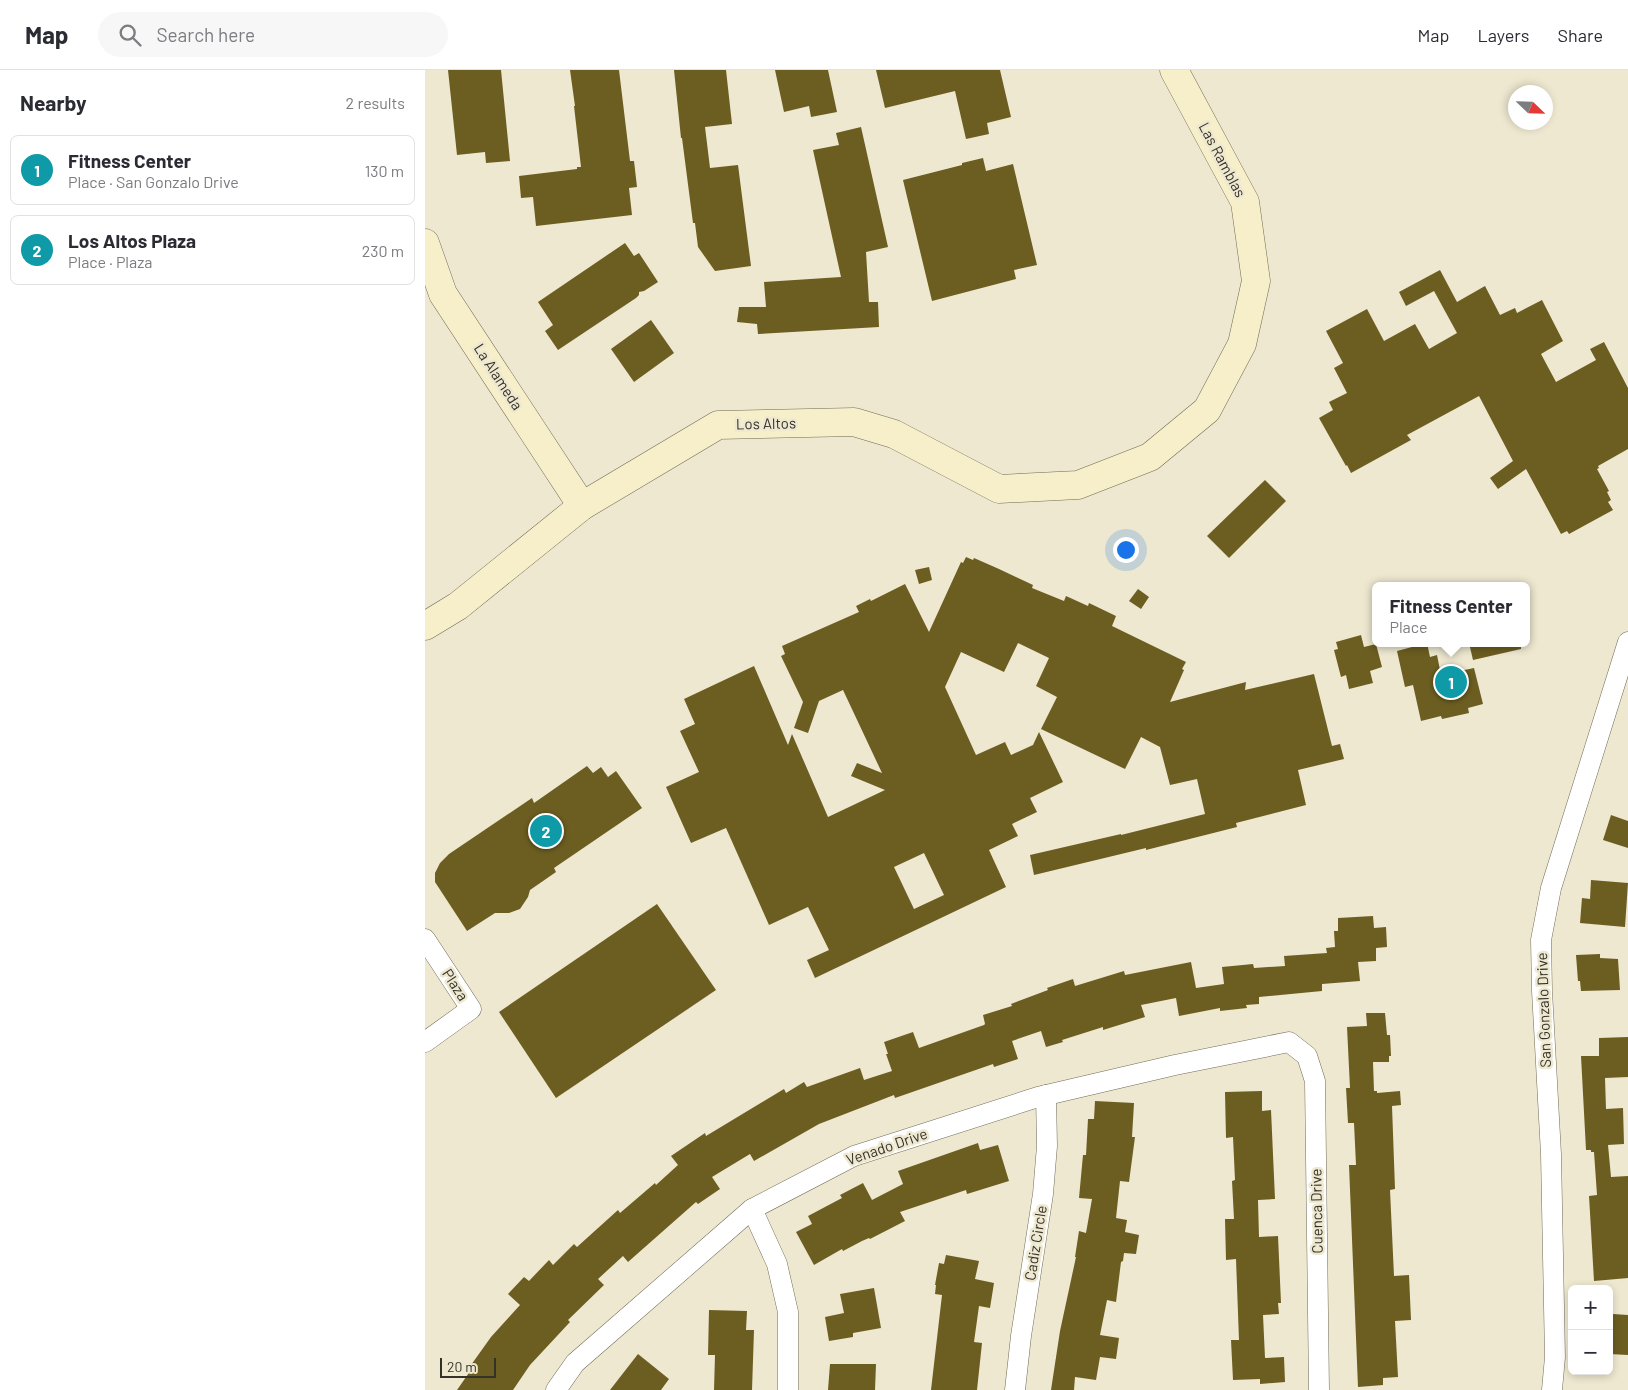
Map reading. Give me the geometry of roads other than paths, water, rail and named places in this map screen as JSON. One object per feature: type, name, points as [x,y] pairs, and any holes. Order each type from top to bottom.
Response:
[{"type":"street","name":"Las Ramblas","points":[[1150,457],[1207,410],[1242,344],[1256,281],[1245,202],[1174,70]]},
{"type":"street","name":"La Alameda","points":[[425,243],[443,294],[582,506]]},
{"type":"street","name":"Los Altos","points":[[425,626],[458,606],[582,506],[718,425],[854,422],[894,434],[999,489],[1078,485],[1150,457]]},
{"type":"street","name":"San Gonzalo Drive","points":[[1552,1390],[1555,1357],[1551,1154],[1541,992],[1541,940],[1551,888],[1628,642]]},
{"type":"street","name":"Plaza","points":[[425,939],[471,1009],[425,1042]]},
{"type":"street","name":"Venado Drive","points":[[556,1390],[575,1363],[752,1209],[854,1156],[1046,1095],[1175,1065],[1289,1042]]},
{"type":"street","name":"Cuenca Drive","points":[[1289,1042],[1307,1056],[1315,1081],[1319,1390]]},
{"type":"street","name":"Cadiz Circle","points":[[1015,1390],[1021,1336],[1043,1194],[1047,1146],[1046,1095]]},
{"type":"street","points":[[752,1209],[777,1264],[788,1312],[788,1390]]},
{"type":"place","name":"Fitness Center","points":[[1451,682]]},
{"type":"place","name":"Los Altos Plaza","points":[[546,831]]}]
